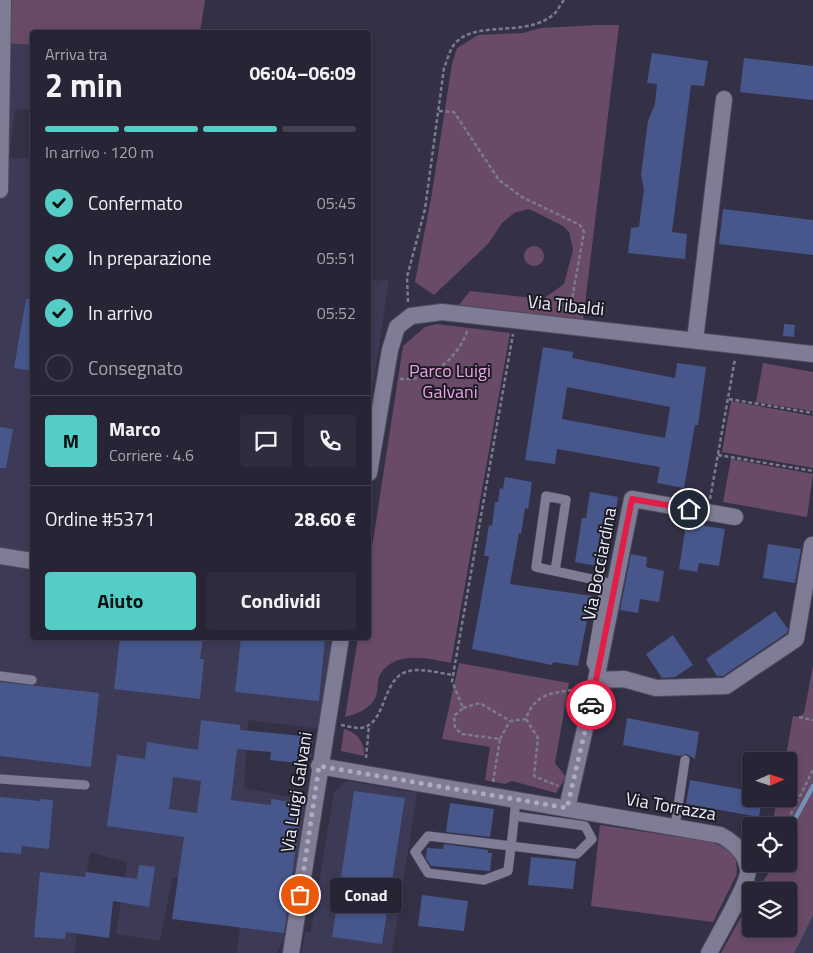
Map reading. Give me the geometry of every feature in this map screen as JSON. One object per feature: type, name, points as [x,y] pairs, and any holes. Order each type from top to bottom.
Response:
[{"type":"street","points":[[0,190],[3,0]]},
{"type":"street","points":[[695,340],[724,99]]},
{"type":"street","name":"Via Tibaldi","points":[[411,316],[431,312],[471,315],[813,354]]},
{"type":"street","points":[[371,461],[390,350],[397,327],[411,316]]},
{"type":"street","name":"Via Bocciardina","points":[[596,681],[632,499],[735,517]]},
{"type":"street","points":[[567,808],[596,681],[624,679],[656,688],[726,686],[796,639],[812,545]]},
{"type":"street","points":[[0,556],[30,561]]},
{"type":"street","name":"Via Luigi Galvani","points":[[291,953],[340,640]]},
{"type":"street","name":"Via Torrazza","points":[[319,766],[491,794],[515,807],[567,808],[720,835],[734,842],[742,852],[748,871],[744,886],[709,953]]},
{"type":"lane","points":[[555,571],[566,500],[546,496],[536,567],[605,582],[591,663],[596,681]]},
{"type":"lane","points":[[0,676],[32,680]]},
{"type":"lane","points":[[675,826],[685,760]]},
{"type":"lane","points":[[0,779],[85,785]]},
{"type":"lane","points":[[515,807],[511,847],[508,871],[484,880],[428,873],[415,852],[428,836],[511,847],[577,854],[592,839],[585,826],[515,807]]},
{"type":"path","points":[[411,316],[407,277],[425,209],[444,68],[453,46],[476,32],[522,29],[538,24],[554,15],[564,0]]},
{"type":"path","points":[[439,111],[454,112],[499,180],[522,197],[580,225],[584,232],[572,299],[547,316],[546,323]]},
{"type":"path","points":[[385,378],[411,380],[440,369],[462,344],[471,315]]},
{"type":"path","points":[[463,708],[452,681],[515,320]]},
{"type":"path","points":[[708,512],[737,345]]},
{"type":"path","points":[[728,399],[813,413]]},
{"type":"path","points":[[718,454],[813,471]]},
{"type":"path","points":[[326,723],[360,728],[369,725],[383,708],[386,691],[400,675],[422,670],[453,675]]},
{"type":"path","points":[[571,791],[534,776],[538,738],[526,719],[530,705],[542,697],[596,681]]},
{"type":"path","points":[[500,739],[462,734],[455,728],[454,716],[463,708],[480,703],[510,721],[526,719]]},
{"type":"path","points":[[800,717],[813,720]]},
{"type":"path","points":[[491,794],[500,739],[510,721]]},
{"type":"path","points":[[363,773],[369,725]]},
{"type":"path","points":[[790,817],[813,770]]},
{"type":"shaded area","points":[[0,0],[6,43],[30,45],[30,109],[15,110],[9,158],[30,158],[30,640],[334,640],[320,729],[248,720],[244,788],[309,801],[291,924],[277,953],[237,953],[244,888],[172,878],[160,941],[116,934],[127,862],[90,852],[74,953],[0,953]]},
{"type":"shaded area","points":[[389,280],[371,398],[371,281]]},
{"type":"shaded area","points":[[347,781],[417,793],[392,953],[302,953],[305,932],[311,932],[334,792]]},
{"type":"shaded area","points":[[813,916],[813,953],[794,953]]},
{"type":"green space","points":[[7,0],[205,0],[200,30],[30,30],[30,45],[6,43]]},
{"type":"green space","points":[[619,25],[583,320],[459,305],[470,291],[543,299],[564,284],[573,250],[569,232],[563,226],[529,209],[514,213],[502,223],[488,244],[434,295],[415,282],[432,193],[452,64],[457,48],[478,35],[523,33],[541,28]]},
{"type":"green space","points":[[534,246],[541,249],[544,256],[541,263],[534,266],[527,263],[524,256],[527,249]]},
{"type":"green space","name":"Parco Luigi Galvani","points":[[437,324],[510,333],[451,663],[423,658],[396,661],[381,673],[374,701],[367,708],[345,717],[358,640],[371,640],[371,554],[403,346],[425,327]]},
{"type":"green space","points":[[763,363],[813,372],[813,411],[756,402]]},
{"type":"green space","points":[[731,401],[813,416],[813,468],[722,452]]},
{"type":"green space","points":[[731,459],[813,474],[807,517],[723,502]]},
{"type":"green space","points":[[459,663],[569,683],[555,763],[566,777],[556,793],[512,781],[505,784],[485,780],[490,747],[442,739]]},
{"type":"green space","points":[[813,666],[813,916],[794,953],[721,953],[742,915],[742,937],[797,937],[797,882],[762,882],[769,872],[797,872],[797,817],[774,817],[775,808],[798,808],[798,752],[787,752],[793,716],[799,717],[804,713]]},
{"type":"green space","points":[[344,729],[356,735],[362,743],[364,756],[341,751]]},
{"type":"green space","points":[[600,825],[712,842],[729,850],[736,859],[737,874],[713,922],[591,906]]},
{"type":"building","points":[[652,53],[708,61],[704,86],[691,85],[672,232],[687,234],[685,259],[628,253],[631,228],[639,227],[644,189],[641,175],[648,121],[655,104],[657,84],[647,83]]},
{"type":"building","points":[[744,58],[813,66],[813,100],[740,92]]},
{"type":"building","points":[[723,209],[813,220],[813,255],[719,244]]},
{"type":"building","points":[[26,299],[30,299],[30,371],[14,368]]},
{"type":"building","points":[[784,324],[795,325],[794,337],[783,336]]},
{"type":"building","points":[[543,347],[573,352],[572,358],[675,378],[677,363],[706,367],[698,425],[695,425],[684,488],[657,483],[660,467],[557,449],[555,464],[525,460]],"holes":[[[567,387],[670,407],[665,438],[562,419]]]},
{"type":"building","points":[[0,427],[13,429],[6,468],[0,468]]},
{"type":"building","points":[[505,477],[532,482],[528,509],[525,508],[521,534],[519,533],[510,584],[592,596],[578,666],[553,662],[552,665],[472,649],[489,556],[484,556],[489,525],[492,526],[495,502],[498,502],[500,488],[503,489]]},
{"type":"building","points":[[590,492],[618,497],[614,524],[610,523],[603,567],[575,562],[582,518],[586,518]]},
{"type":"building","points":[[687,519],[705,522],[704,526],[725,529],[719,566],[699,563],[697,572],[679,569]]},
{"type":"building","points":[[768,544],[801,549],[795,583],[763,578]]},
{"type":"building","points":[[631,554],[647,557],[646,567],[664,571],[659,602],[640,599],[638,613],[620,610]]},
{"type":"building","points":[[775,611],[788,629],[787,633],[723,676],[717,676],[706,659]]},
{"type":"building","points":[[673,635],[693,665],[675,677],[662,678],[646,654]]},
{"type":"building","points":[[120,640],[203,640],[200,659],[204,659],[200,699],[114,689]]},
{"type":"building","points":[[241,640],[325,640],[319,701],[235,692]]},
{"type":"building","points":[[0,682],[99,693],[91,767],[0,756]]},
{"type":"building","points":[[627,718],[699,732],[695,759],[686,754],[680,756],[623,745]]},
{"type":"building","points":[[201,720],[240,725],[240,730],[313,737],[311,757],[299,756],[298,763],[270,760],[271,752],[237,749],[231,800],[271,805],[271,799],[302,804],[284,933],[172,919],[184,837],[107,826],[117,755],[145,759],[147,742],[198,750]],"holes":[[[173,777],[201,781],[197,813],[169,809]]]},
{"type":"building","points":[[690,780],[742,789],[742,808],[760,808],[759,817],[686,804]]},
{"type":"building","points":[[354,791],[405,798],[382,944],[332,937]]},
{"type":"building","points":[[0,797],[40,801],[40,799],[53,800],[49,849],[22,846],[21,854],[0,852]]},
{"type":"building","points":[[450,803],[494,809],[490,837],[446,832]]},
{"type":"building","points":[[444,844],[488,850],[488,853],[492,853],[490,871],[431,866],[426,858],[427,848],[443,849]]},
{"type":"building","points":[[531,857],[576,861],[573,889],[528,885]]},
{"type":"building","points":[[139,865],[155,867],[149,907],[113,901],[109,938],[66,932],[65,939],[34,937],[40,872],[85,877],[86,872],[137,879]]},
{"type":"building","points":[[422,895],[468,901],[464,931],[418,926]]},
{"type":"waterway","points":[[796,817],[813,786]]},
{"type":"way so far","points":[[300,895],[319,766],[567,808],[591,705]]},
{"type":"place","name":"Conad","points":[[300,895]]},
{"type":"route","points":[[591,705],[632,499],[689,509]]}]
